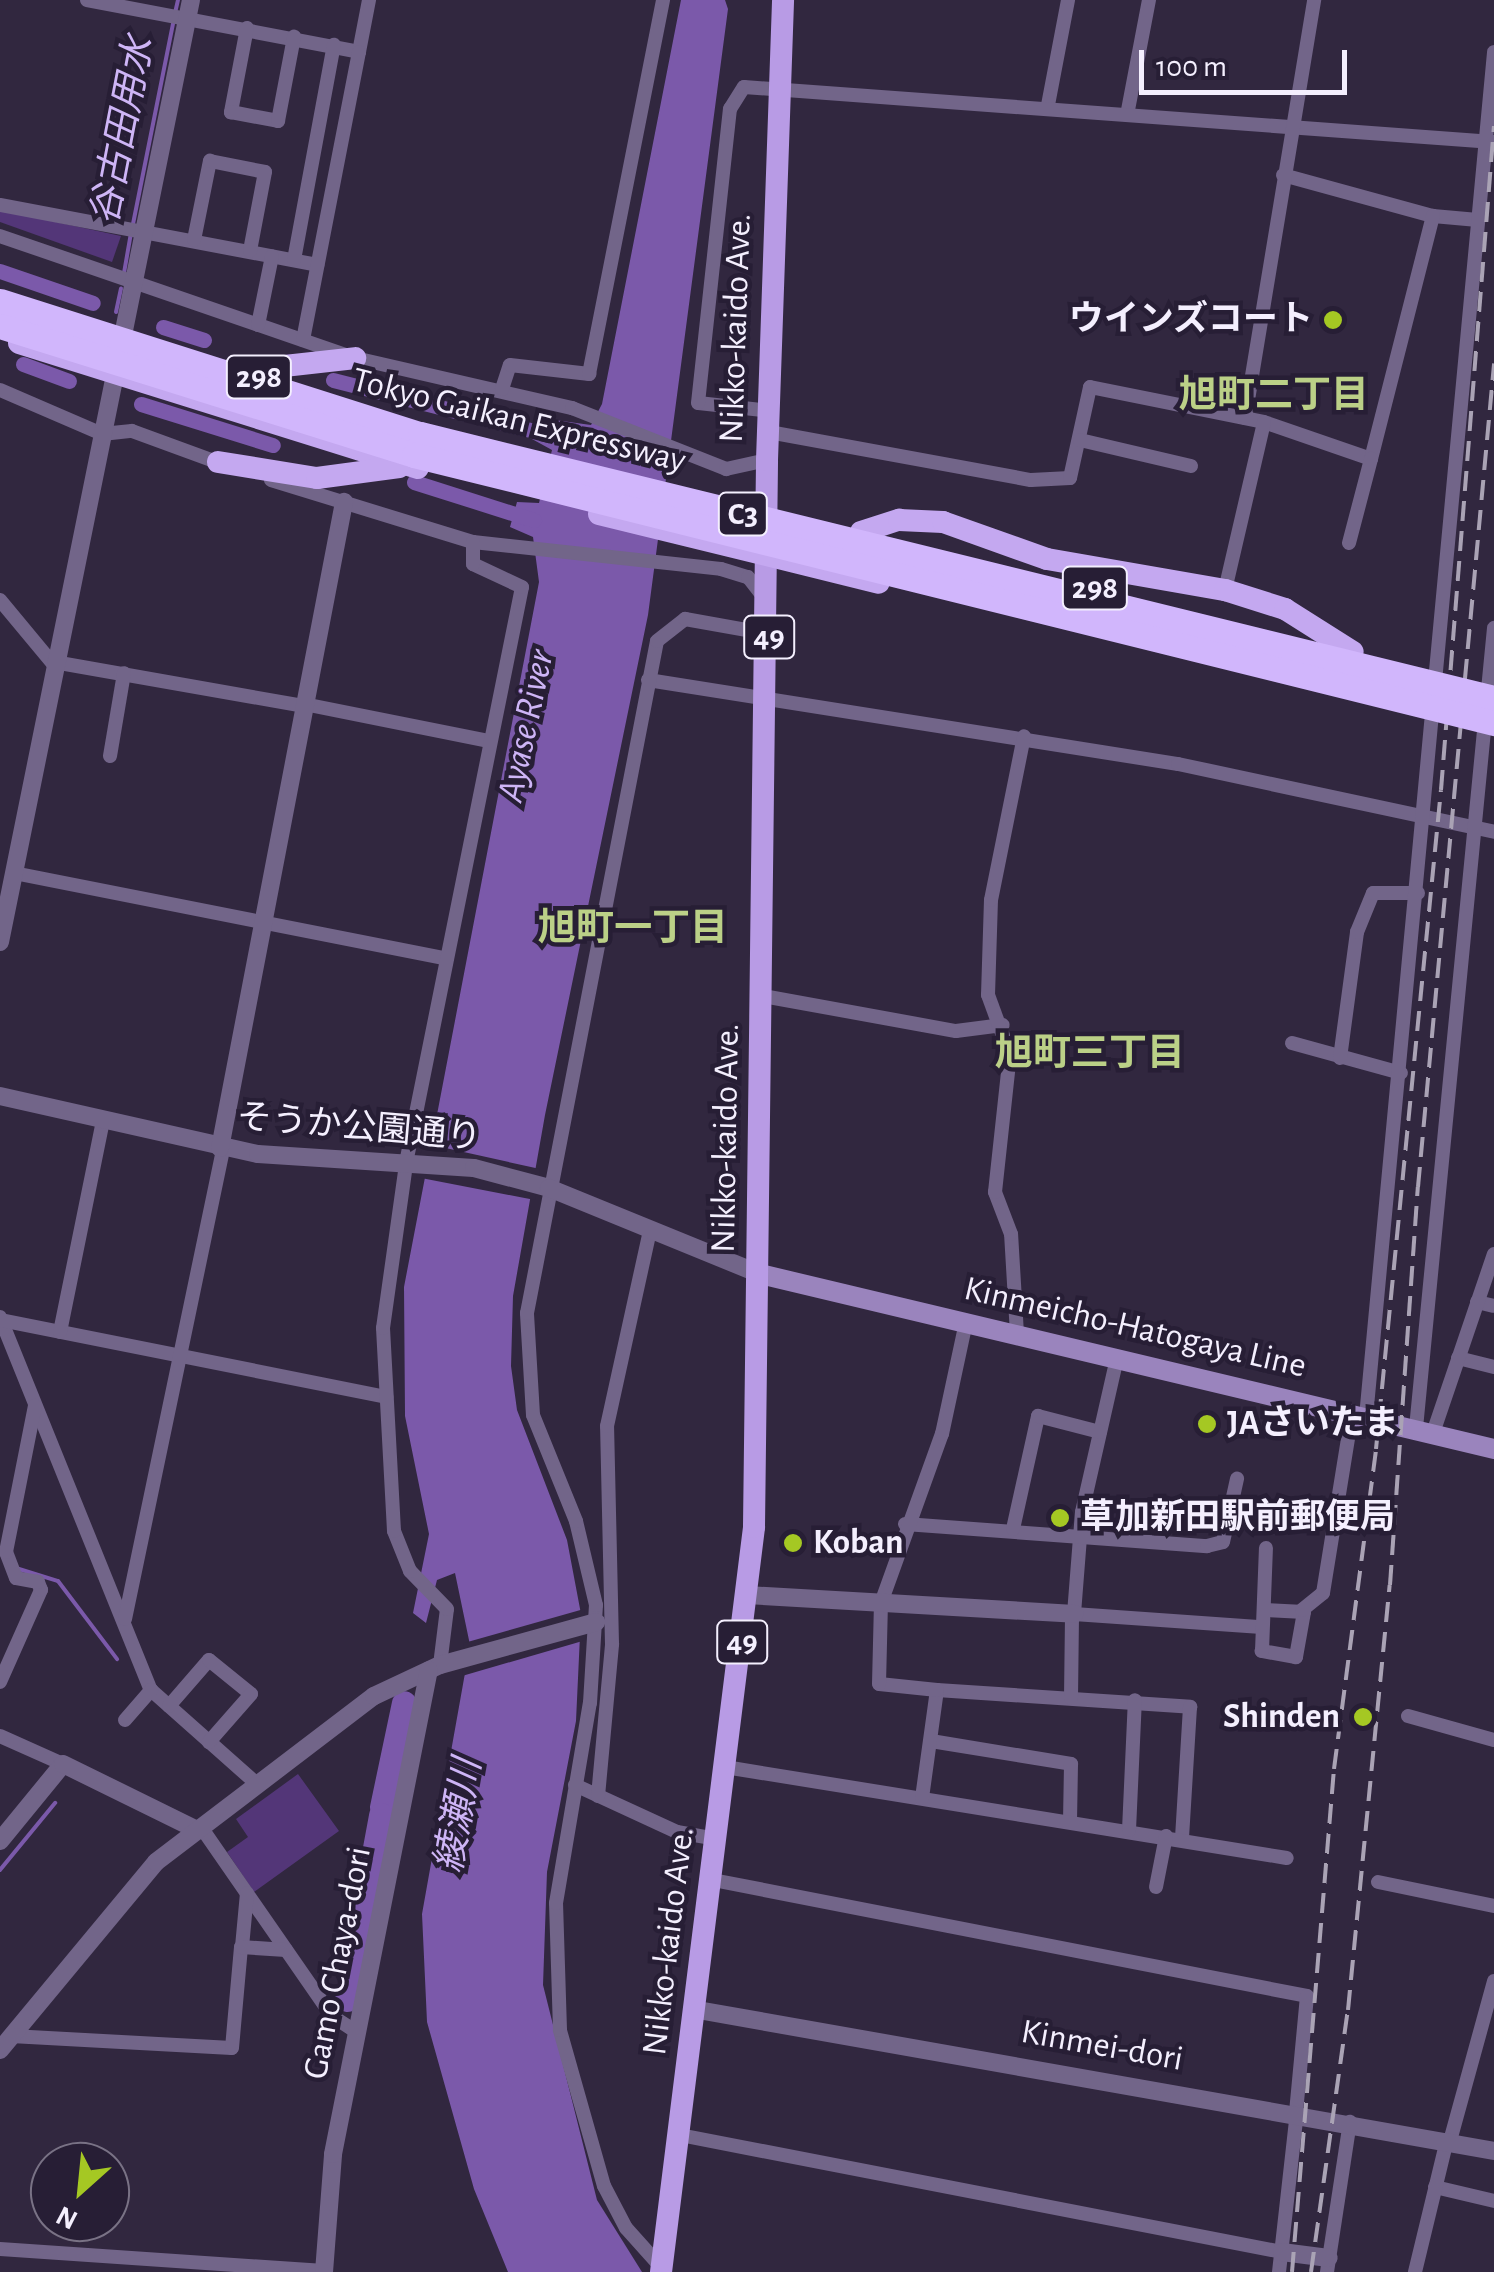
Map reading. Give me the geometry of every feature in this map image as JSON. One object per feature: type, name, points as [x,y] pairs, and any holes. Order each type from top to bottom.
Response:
[{"type":"highway","name":"298","points":[[0,288],[240,371],[523,448],[1438,672],[1492,690]]},
{"type":"highway","name":"Tokyo Gaikan Expressway","points":[[0,301],[420,434],[1492,690]]},
{"type":"highway","name":"Tokyo Gaikan Expressway","points":[[0,326],[396,450],[1490,729]]},
{"type":"highway","name":"298","points":[[0,336],[114,378],[408,465],[768,556],[1490,729]]},
{"type":"highway","points":[[240,371],[355,358]]},
{"type":"highway","points":[[218,462],[318,478],[408,465]]},
{"type":"highway","points":[[862,532],[899,520],[943,522],[1064,563],[1225,590],[1286,609],[1352,652]]},
{"type":"main road","name":"Nikko-kaido Ave.","points":[[661,2270],[698,2010],[747,1595],[760,1274],[770,622],[767,460],[783,0]]},
{"type":"main road","name":"Kinmeicho-Hatogaya Line","points":[[760,1274],[1494,1449]]},
{"type":"street","points":[[87,0],[189,8],[247,28],[359,52]]},
{"type":"street","points":[[302,340],[369,0]]},
{"type":"street","points":[[502,389],[510,364],[588,374],[663,0]]},
{"type":"street","points":[[1048,104],[1068,0]]},
{"type":"street","points":[[1128,110],[1149,0]]},
{"type":"street","points":[[1246,418],[1314,0]]},
{"type":"street","points":[[0,942],[10,862],[147,232],[189,8]]},
{"type":"street","points":[[247,28],[231,112],[278,121],[294,37]]},
{"type":"street","points":[[294,260],[334,45]]},
{"type":"street","points":[[1266,1610],[1302,1610],[1323,1594],[1359,1415],[1401,1073],[1478,220],[1490,141],[1494,52]]},
{"type":"street","points":[[1370,458],[1264,422],[1090,387],[1070,478],[1030,480],[770,422],[698,402],[733,96],[760,83],[1490,141]]},
{"type":"street","points":[[194,240],[210,161],[265,172],[250,252]]},
{"type":"street","points":[[1283,174],[1434,216],[1478,220]]},
{"type":"street","points":[[0,204],[317,264]]},
{"type":"street","points":[[1350,543],[1434,216]]},
{"type":"street","points":[[0,236],[134,286],[355,358],[572,408],[736,471],[767,460]]},
{"type":"street","points":[[258,326],[272,256]]},
{"type":"street","points":[[0,390],[102,434],[132,431],[473,542],[690,566],[748,578],[770,622],[685,618],[660,633],[543,1186],[526,1313],[528,1387],[586,1551],[590,1624],[553,1939],[560,2030],[604,2186],[626,2228],[661,2270]]},
{"type":"street","points":[[1225,590],[1264,422]]},
{"type":"street","points":[[1080,440],[1191,466]]},
{"type":"street","points":[[124,1619],[182,1357],[344,502]]},
{"type":"street","points":[[439,1666],[449,1624],[436,1596],[416,1579],[394,1531],[385,1297],[522,587],[473,564],[473,542]]},
{"type":"street","points":[[0,600],[54,663],[490,740]]},
{"type":"street","points":[[1424,1431],[1472,826],[1490,729],[1494,628]]},
{"type":"street","points":[[110,756],[124,674]]},
{"type":"street","points":[[648,680],[1024,736],[1494,832]]},
{"type":"street","points":[[1018,1334],[1011,1234],[995,1192],[1009,1080],[1002,1025],[988,995],[991,900],[1024,736]]},
{"type":"street","points":[[10,862],[447,960]]},
{"type":"street","points":[[1340,1058],[1357,932],[1373,894],[1418,893]]},
{"type":"street","points":[[763,996],[956,1031],[1002,1025]]},
{"type":"street","points":[[1292,1043],[1401,1073]]},
{"type":"street","name":"そうか公園通り","points":[[0,1096],[222,1148],[411,1158],[543,1186],[760,1274]]},
{"type":"street","points":[[60,1332],[103,1120]]},
{"type":"street","points":[[598,1796],[612,1644],[606,1426],[650,1231]]},
{"type":"street","points":[[1424,1431],[1458,1358],[1494,1254]]},
{"type":"street","points":[[1477,1302],[1494,1306]]},
{"type":"street","points":[[0,1318],[386,1397]]},
{"type":"street","points":[[0,1318],[151,1690],[259,1786]]},
{"type":"street","points":[[966,1322],[942,1434],[905,1524],[881,1604],[879,1684],[1190,1707],[1182,1839]]},
{"type":"street","points":[[1071,1698],[1080,1535],[1117,1358]]},
{"type":"street","points":[[1458,1358],[1494,1367]]},
{"type":"street","points":[[0,1682],[41,1590],[12,1567],[4,1533],[35,1406]]},
{"type":"street","points":[[1014,1529],[1038,1416],[1100,1432]]},
{"type":"street","points":[[905,1524],[1223,1542],[1237,1478]]},
{"type":"street","points":[[1266,1548],[1264,1654],[1298,1656],[1302,1610]]},
{"type":"street","points":[[747,1595],[1262,1627]]},
{"type":"street","points":[[6,2043],[156,1862],[374,1696],[439,1666],[590,1624]]},
{"type":"street","points":[[169,1706],[209,1660],[250,1694],[209,1742]]},
{"type":"street","name":"Gamo Chaya-dori","points":[[324,2272],[333,2154],[439,1666]]},
{"type":"street","points":[[124,1720],[151,1690]]},
{"type":"street","points":[[922,1798],[937,1690]]},
{"type":"street","points":[[1129,1830],[1135,1700]]},
{"type":"street","points":[[1408,1716],[1494,1740]]},
{"type":"street","points":[[0,1736],[199,1828],[332,2016],[357,2032]]},
{"type":"street","points":[[930,1741],[1071,1764],[1070,1821]]},
{"type":"street","points":[[0,1841],[63,1764]]},
{"type":"street","points":[[726,1767],[1288,1858]]},
{"type":"street","points":[[574,1785],[678,1832],[716,1839]]},
{"type":"street","points":[[1156,1887],[1166,1836]]},
{"type":"street","points":[[713,1880],[1307,1996],[1279,2272]]},
{"type":"street","points":[[1378,1882],[1494,1906]]},
{"type":"street","points":[[6,2043],[232,2048],[246,1894]]},
{"type":"street","points":[[242,1948],[286,1950]]},
{"type":"street","points":[[1415,2272],[1477,2030],[1494,1981]]},
{"type":"street","name":"Kinmei-dori","points":[[698,2010],[1296,2112],[1494,2151]]},
{"type":"street","points":[[1477,2030],[1494,2034]]},
{"type":"street","points":[[680,2135],[1282,2252],[1328,2265],[1350,2122]]},
{"type":"street","points":[[1435,2187],[1494,2201]]},
{"type":"street","points":[[0,2248],[324,2272]]},
{"type":"shaded area","points":[[0,210],[121,236],[112,262],[0,222]]},
{"type":"shaded area","points":[[298,1774],[339,1831],[254,1892],[227,1852],[248,1837],[236,1819]]},
{"type":"water","points":[[681,0],[725,0],[728,9],[648,615],[545,1115],[513,1296],[511,1366],[517,1410],[567,1540],[581,1614],[576,1721],[547,1872],[543,1985],[597,2200],[642,2272],[508,2272],[474,2189],[427,2022],[422,1914],[470,1645],[455,1573],[437,1580],[426,1623],[413,1613],[429,1534],[405,1416],[404,1287],[539,582],[533,537],[510,527],[517,502],[539,503],[552,450],[532,439],[540,418],[591,425],[602,404]]},
{"type":"pier","points":[[423,1143],[540,1169],[535,1200],[416,1177]]},
{"type":"pier","points":[[584,1609],[586,1640],[462,1676],[464,1643]]},
{"type":"waterway","name":"谷古田用水","points":[[175,13],[178,0]]},
{"type":"waterway","name":"谷古田用水","points":[[133,224],[173,23]]},
{"type":"waterway","name":"谷古田用水","points":[[124,273],[131,233]]},
{"type":"waterway","points":[[0,271],[93,303]]},
{"type":"waterway","name":"谷古田用水","points":[[116,312],[121,289]]},
{"type":"waterway","points":[[163,327],[204,340]]},
{"type":"waterway","points":[[23,364],[69,381]]},
{"type":"waterway","points":[[333,380],[554,436]]},
{"type":"waterway","points":[[141,404],[273,445]]},
{"type":"waterway","points":[[414,482],[534,520]]},
{"type":"waterway","points":[[19,1569],[58,1581],[117,1659]]},
{"type":"waterway","points":[[382,1807],[404,1703]]},
{"type":"waterway","name":"谷古田用水","points":[[0,1870],[55,1803]]},
{"type":"waterway","points":[[347,1999],[381,1815]]},
{"type":"railway","points":[[1292,2272],[1334,1769],[1376,1449],[1441,790],[1494,126]]},
{"type":"railway","points":[[1311,2272],[1348,2010],[1390,1585],[1418,1187],[1494,364]]},
{"type":"place","name":"ウインズコート","points":[[1333,320]]},
{"type":"place","name":"JAさいたま","points":[[1207,1424]]},
{"type":"place","name":"草加新田駅前郵便局","points":[[1060,1518]]},
{"type":"place","name":"Koban","points":[[793,1543]]},
{"type":"place","name":"Shinden","points":[[1363,1717]]},
{"type":"district","name":"旭町二丁目","points":[[1274,397]]},
{"type":"district","name":"旭町一丁目","points":[[633,930]]},
{"type":"district","name":"旭町三丁目","points":[[1090,1055]]},
{"type":"water label","name":"Ayase River","points":[[527,726]]},
{"type":"water label","name":"綾瀬川","points":[[460,1816]]}]
